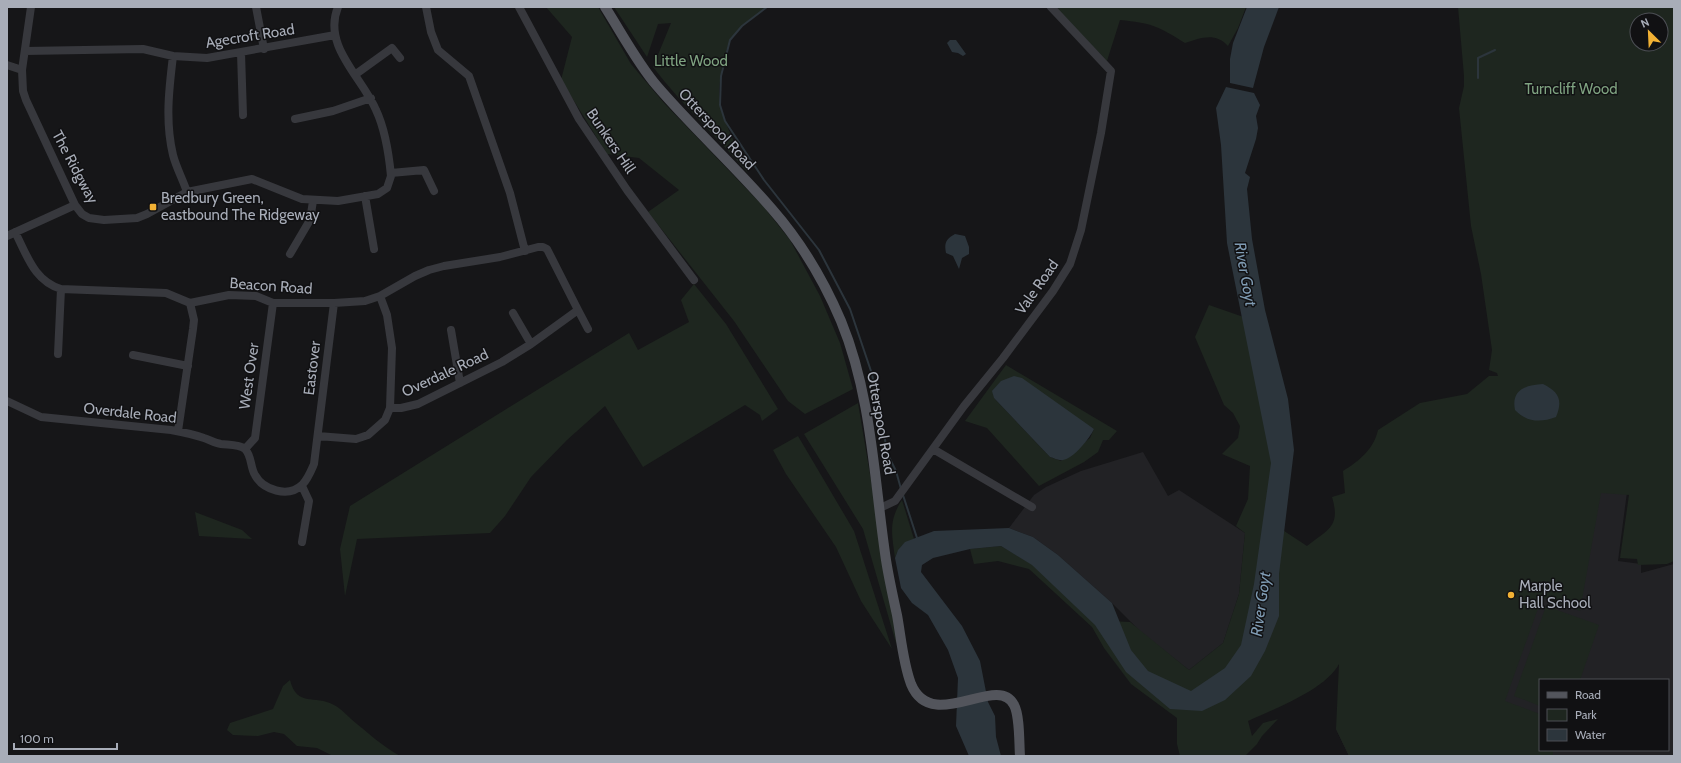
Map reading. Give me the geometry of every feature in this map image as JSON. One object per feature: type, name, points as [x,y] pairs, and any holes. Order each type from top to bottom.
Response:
[{"type":"main road","name":"Otterspool Road","points":[[605,7],[654,83],[773,210],[801,248],[823,284],[841,322],[865,402],[886,561],[909,676],[917,695],[926,702],[946,705],[988,696],[997,695],[1008,697],[1015,705],[1020,756]]},
{"type":"street","name":"The Ridgway","points":[[31,7],[26,51],[22,70],[22,86],[26,100],[75,205],[82,214],[89,218],[104,220],[137,218],[187,192],[252,179],[302,199],[313,201],[338,201],[365,196],[384,190],[390,182],[391,173]]},
{"type":"street","points":[[256,7],[264,49]]},
{"type":"street","points":[[338,7],[335,19],[335,35],[340,50],[371,98],[380,118],[391,173],[424,170],[434,191]]},
{"type":"street","points":[[426,7],[431,32],[438,50],[469,76],[510,193],[526,250],[538,246],[547,249],[588,329]]},
{"type":"street","name":"Bunkers Hill","points":[[519,7],[579,119],[627,190],[694,280]]},
{"type":"street","name":"Vale Road","points":[[880,508],[895,500],[964,406],[1003,358],[1053,291],[1070,264],[1081,230],[1101,133],[1111,71],[1051,7]]},
{"type":"street","name":"Agecroft Road","points":[[26,51],[144,49],[174,56],[207,58],[264,49],[335,35]]},
{"type":"street","points":[[356,74],[392,48],[400,58]]},
{"type":"street","points":[[241,53],[243,115]]},
{"type":"street","points":[[174,56],[168,94],[170,136],[173,155],[187,192]]},
{"type":"street","points":[[7,65],[22,70]]},
{"type":"street","points":[[295,119],[333,112],[371,98]]},
{"type":"street","points":[[365,196],[374,249]]},
{"type":"street","points":[[290,254],[310,220],[313,201]]},
{"type":"street","points":[[75,205],[11,234],[42,280],[51,286],[61,289],[166,293],[190,303],[194,320],[178,431]]},
{"type":"street","name":"Beacon Road","points":[[190,303],[197,303],[219,296],[250,295],[273,303],[334,303],[365,301],[380,296],[416,276],[436,268],[500,257],[526,250]]},
{"type":"street","points":[[61,289],[61,351]]},
{"type":"street","points":[[380,296],[387,315],[392,348],[390,408]]},
{"type":"street","name":"West Over","points":[[245,449],[254,438],[273,303]]},
{"type":"street","name":"Eastover","points":[[318,436],[334,303]]},
{"type":"street","name":"Overdale Road","points":[[318,436],[356,439],[368,435],[385,420],[390,408],[401,408],[418,404],[502,362],[531,344],[578,310]]},
{"type":"street","points":[[513,313],[531,344]]},
{"type":"street","points":[[451,330],[460,383]]},
{"type":"street","points":[[133,355],[188,366]]},
{"type":"street","name":"Overdale Road","points":[[7,401],[41,418],[178,431],[219,444],[240,446],[245,449]]},
{"type":"street","points":[[245,449],[250,458],[254,475],[262,484],[273,490],[283,492],[294,490],[302,486],[308,478],[314,464],[318,436]]},
{"type":"street","points":[[933,450],[1032,507]]},
{"type":"street","points":[[302,486],[309,501],[302,542]]},
{"type":"shaded area","points":[[1143,452],[1168,496],[1179,490],[1245,533],[1239,594],[1223,643],[1189,670],[1142,633],[1112,603],[1058,555],[1033,537],[1009,528],[1034,495],[1046,487],[1081,471]]},
{"type":"shaded area","name":"Marple Hall School","points":[[1627,492],[1618,561],[1641,564],[1641,573],[1674,564],[1674,756],[1349,756],[1336,729],[1404,497]]},
{"type":"green space","points":[[546,7],[598,7],[631,64],[664,103],[763,206],[790,240],[820,296],[840,343],[853,389],[805,414],[788,401],[734,321],[648,212],[679,190],[639,158],[607,154],[561,80],[572,37]]},
{"type":"green space","name":"Little Wood","points":[[614,7],[767,7],[742,26],[734,35],[725,54],[720,81],[719,98],[722,113],[748,173],[676,95],[653,67],[671,23],[658,24],[647,57]]},
{"type":"green space","points":[[1055,7],[1246,7],[1238,28],[1228,46],[1218,39],[1208,37],[1185,43],[1154,26],[1139,22],[1120,20],[1107,61]]},
{"type":"green space","name":"Turncliff Wood","points":[[1458,7],[1674,7],[1674,561],[1667,564],[1638,565],[1637,559],[1620,558],[1629,495],[1601,493],[1580,611],[1546,598],[1541,600],[1505,701],[1539,714],[1539,751],[1553,751],[1553,756],[1349,756],[1336,729],[1339,664],[1323,682],[1311,690],[1285,705],[1248,721],[1252,736],[1263,723],[1278,719],[1245,756],[1180,756],[1177,744],[1177,718],[1131,684],[1104,648],[1092,627],[1029,569],[998,561],[974,564],[970,549],[1001,546],[1033,565],[1095,624],[1108,621],[1130,622],[1189,670],[1223,643],[1239,594],[1245,533],[1236,526],[1248,499],[1250,466],[1222,454],[1238,438],[1240,426],[1233,413],[1224,405],[1195,337],[1209,305],[1255,321],[1267,365],[1275,525],[1307,546],[1327,531],[1331,526],[1335,515],[1332,497],[1345,493],[1343,471],[1365,454],[1373,443],[1378,430],[1420,403],[1467,394],[1489,376],[1498,376],[1497,373],[1489,370],[1492,350],[1481,274],[1471,226],[1459,108],[1464,86],[1464,76]]},
{"type":"green space","points":[[694,284],[726,324],[778,409],[762,421],[760,415],[745,405],[643,467],[605,406],[567,440],[531,477],[505,516],[490,533],[357,539],[345,596],[340,549],[350,506],[629,333],[638,350],[689,322],[681,300]]},
{"type":"green space","points":[[1006,365],[1117,431],[1109,440],[1103,440],[1098,452],[1084,462],[1039,486],[987,428],[965,421]],"holes":[[[994,398],[1094,429],[1090,438],[1061,461],[1050,457]]]},
{"type":"green space","points":[[858,403],[898,641],[896,643],[863,529],[804,434]]},
{"type":"green space","points":[[798,436],[854,531],[892,649],[861,601],[836,547],[786,474],[773,450]]},
{"type":"green space","points":[[902,500],[914,539],[902,546],[895,558],[892,528],[895,515]]},
{"type":"green space","points":[[195,512],[242,530],[252,539],[199,536]]},
{"type":"green space","points":[[1546,606],[1599,625],[1580,679],[1539,679],[1539,706],[1514,696]]},
{"type":"green space","points":[[290,680],[293,689],[297,694],[308,699],[320,700],[336,706],[375,739],[400,756],[333,756],[317,748],[297,746],[284,734],[274,732],[258,736],[233,735],[227,730],[230,723],[273,709],[283,686]]},
{"type":"water","points":[[1247,7],[1279,7],[1264,47],[1253,88],[1230,83],[1230,59],[1233,43]]},
{"type":"water","points":[[950,40],[956,40],[966,54],[963,56],[952,52],[947,43]]},
{"type":"water","name":"River Goyt","points":[[1226,87],[1254,93],[1260,105],[1256,116],[1258,128],[1256,139],[1245,173],[1250,177],[1247,189],[1252,239],[1265,310],[1288,399],[1294,450],[1279,574],[1279,616],[1265,651],[1251,676],[1225,700],[1202,711],[1170,709],[1126,672],[1095,625],[1032,565],[1001,546],[970,549],[933,558],[922,565],[921,572],[962,626],[980,661],[988,702],[995,716],[996,737],[1001,756],[969,756],[956,726],[958,678],[948,650],[928,615],[912,603],[901,588],[895,558],[898,550],[905,542],[934,531],[1009,528],[1033,537],[1058,555],[1112,603],[1131,650],[1148,671],[1191,691],[1225,668],[1241,645],[1254,584],[1271,463],[1227,243],[1221,145],[1216,108]]},
{"type":"water","points":[[955,234],[965,236],[969,247],[969,254],[962,258],[959,269],[953,256],[946,253],[945,250],[946,242]]},
{"type":"water","points":[[1014,376],[1022,378],[1094,429],[1089,438],[1072,456],[1061,460],[1050,457],[994,398],[992,391],[1001,381]]},
{"type":"water","points":[[1543,384],[1553,390],[1558,397],[1559,406],[1556,417],[1539,421],[1524,417],[1515,410],[1514,403],[1517,393],[1525,387]]},
{"type":"waterway","points":[[767,7],[742,26],[730,40],[721,76],[720,105],[725,121],[764,180],[819,250],[850,309],[872,374],[888,455],[896,471],[901,489]]},
{"type":"waterway","points":[[1478,78],[1478,58],[1495,50]]},
{"type":"waterway","points":[[903,495],[917,538]]},
{"type":"place","name":"Bredbury Green, eastbound The Ridgeway","points":[[153,207]]},
{"type":"place","name":"Marple Hall School","points":[[1511,595]]}]
